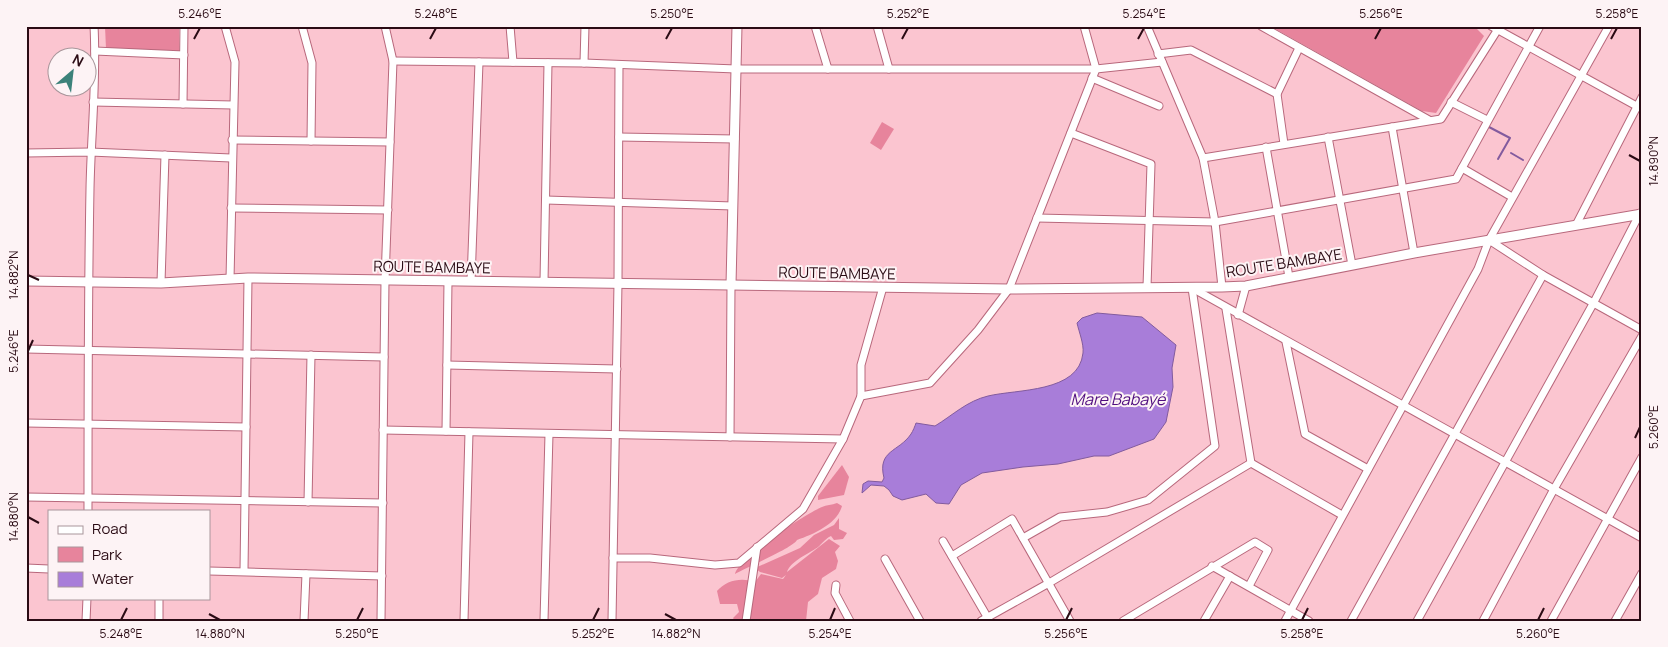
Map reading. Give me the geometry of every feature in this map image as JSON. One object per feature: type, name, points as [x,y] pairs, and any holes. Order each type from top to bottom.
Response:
[{"type":"street","points":[[94,26],[96,48]]},
{"type":"street","points":[[183,104],[184,26]]},
{"type":"street","points":[[225,26],[235,62],[231,158],[230,279]]},
{"type":"street","points":[[302,26],[312,63],[311,141]]},
{"type":"street","points":[[381,621],[385,280],[392,61],[385,26]]},
{"type":"street","points":[[510,26],[513,62]]},
{"type":"street","points":[[584,63],[585,26]]},
{"type":"street","points":[[730,437],[737,26]]},
{"type":"street","points":[[814,26],[828,69]]},
{"type":"street","points":[[877,26],[889,69]]},
{"type":"street","points":[[861,396],[930,382],[978,330],[1009,289],[1096,70],[1084,26]]},
{"type":"street","points":[[1147,26],[1203,158],[1215,222],[1222,287]]},
{"type":"street","points":[[1261,26],[1429,120]]},
{"type":"street","points":[[1037,218],[1149,219],[1215,222],[1340,198],[1456,179],[1540,26]]},
{"type":"street","points":[[1285,621],[1478,269],[1489,240],[1512,197],[1582,76],[1608,26]]},
{"type":"street","points":[[1203,158],[1441,118],[1496,27],[1639,108]]},
{"type":"street","points":[[1284,144],[1277,94],[1300,48]]},
{"type":"street","points":[[1158,54],[1191,50],[1277,94]]},
{"type":"street","points":[[98,51],[184,55]]},
{"type":"street","points":[[392,61],[584,63],[736,69],[1096,70],[1162,62]]},
{"type":"street","points":[[471,281],[479,62]]},
{"type":"street","points":[[544,282],[548,63]]},
{"type":"street","points":[[612,621],[618,283],[619,65]]},
{"type":"street","points":[[1092,78],[1159,106]]},
{"type":"street","points":[[1576,225],[1639,108],[1642,97]]},
{"type":"street","points":[[88,510],[88,282],[90,152],[93,98]]},
{"type":"street","points":[[93,102],[233,105]]},
{"type":"street","points":[[1451,102],[1487,120]]},
{"type":"street","points":[[1392,126],[1414,254]]},
{"type":"street","points":[[1071,133],[1151,164],[1147,287]]},
{"type":"street","points":[[619,137],[735,139]]},
{"type":"street","points":[[1328,137],[1352,265]]},
{"type":"street","points":[[232,140],[390,142]]},
{"type":"street","points":[[1266,147],[1289,277]]},
{"type":"street","points":[[26,153],[90,152],[231,158]]},
{"type":"street","points":[[161,283],[165,155]]},
{"type":"street","points":[[1462,168],[1512,197]]},
{"type":"street","points":[[546,200],[733,206]]},
{"type":"street","points":[[231,208],[388,210]]},
{"type":"street","points":[[1417,621],[1594,302],[1641,213]]},
{"type":"street","name":"ROUTE BAMBAYE","points":[[26,281],[161,283],[248,278],[1009,289],[1246,286],[1641,213]]},
{"type":"street","points":[[1489,240],[1543,275],[1642,330]]},
{"type":"street","points":[[1351,621],[1543,275]]},
{"type":"street","points":[[244,571],[243,501],[248,278]]},
{"type":"street","points":[[446,432],[448,281]]},
{"type":"street","points":[[1238,315],[1246,286]]},
{"type":"street","points":[[613,558],[650,558],[715,565],[739,563],[803,509],[843,439],[861,396],[861,365],[884,287]]},
{"type":"street","points":[[1192,288],[1286,342],[1642,538]]},
{"type":"street","points":[[1023,538],[1060,517],[1107,512],[1148,500],[1215,446],[1192,288]]},
{"type":"street","points":[[1226,308],[1251,463]]},
{"type":"street","points":[[1483,621],[1554,490],[1642,336]]},
{"type":"street","points":[[1286,342],[1305,434],[1368,469]]},
{"type":"street","points":[[26,349],[384,357]]},
{"type":"street","points":[[308,502],[311,355]]},
{"type":"street","points":[[447,365],[616,370]]},
{"type":"street","points":[[26,423],[246,427]]},
{"type":"street","points":[[383,430],[843,439]]},
{"type":"street","points":[[464,621],[469,432]]},
{"type":"street","points":[[544,621],[549,434]]},
{"type":"street","points":[[1551,621],[1642,457]]},
{"type":"street","points":[[1251,463],[1342,515]]},
{"type":"street","points":[[943,541],[986,620],[1251,463]]},
{"type":"street","points":[[26,497],[383,503]]},
{"type":"street","points":[[952,556],[1012,519],[1070,621]]},
{"type":"street","points":[[1122,621],[1255,542],[1268,550],[1249,586]]},
{"type":"street","points":[[746,621],[757,547]]},
{"type":"street","points":[[885,559],[920,621]]},
{"type":"street","points":[[1212,566],[1309,621]]},
{"type":"street","points":[[26,568],[48,569]]},
{"type":"street","points":[[210,571],[382,576]]},
{"type":"street","points":[[1615,621],[1642,573]]},
{"type":"street","points":[[304,621],[306,574]]},
{"type":"street","points":[[1204,621],[1230,576]]},
{"type":"street","points":[[836,584],[835,593],[850,621]]},
{"type":"street","points":[[86,621],[87,600]]},
{"type":"street","points":[[159,600],[159,621]]},
{"type":"green space","points":[[105,26],[179,26],[179,51],[106,49]]},
{"type":"green space","points":[[1270,26],[1474,26],[1484,36],[1436,113],[1422,111]]},
{"type":"green space","points":[[882,122],[894,129],[881,150],[870,143]]},
{"type":"green space","points":[[842,465],[849,477],[844,495],[818,500],[818,496]]},
{"type":"green space","points":[[837,503],[842,506],[839,512],[824,528],[797,540],[779,552],[735,574],[747,558],[773,537],[814,511]]},
{"type":"green space","points":[[839,518],[839,529],[847,533],[843,539],[834,540],[831,536],[829,537],[817,548],[795,562],[787,572],[829,539],[840,546],[835,552],[838,561],[836,569],[822,578],[818,594],[808,602],[806,621],[735,621],[733,618],[739,612],[737,604],[720,604],[717,591],[725,584],[734,580],[750,580],[755,582],[761,574],[783,579],[786,575],[782,578],[760,572],[755,568],[800,548],[814,535],[834,525]]},
{"type":"water","name":"Mare Babayé","points":[[1097,313],[1142,317],[1176,345],[1172,368],[1173,387],[1166,422],[1154,439],[1109,456],[1094,456],[1058,464],[982,473],[961,485],[949,504],[936,503],[926,494],[902,500],[893,496],[884,486],[871,485],[862,493],[863,484],[868,481],[882,482],[886,457],[906,440],[912,433],[916,423],[935,426],[980,398],[1045,387],[1071,376],[1079,366],[1083,353],[1077,323],[1082,318]]},
{"type":"waterway","points":[[1489,127],[1510,138],[1498,159]]},
{"type":"waterway","points":[[1511,153],[1523,160]]}]
